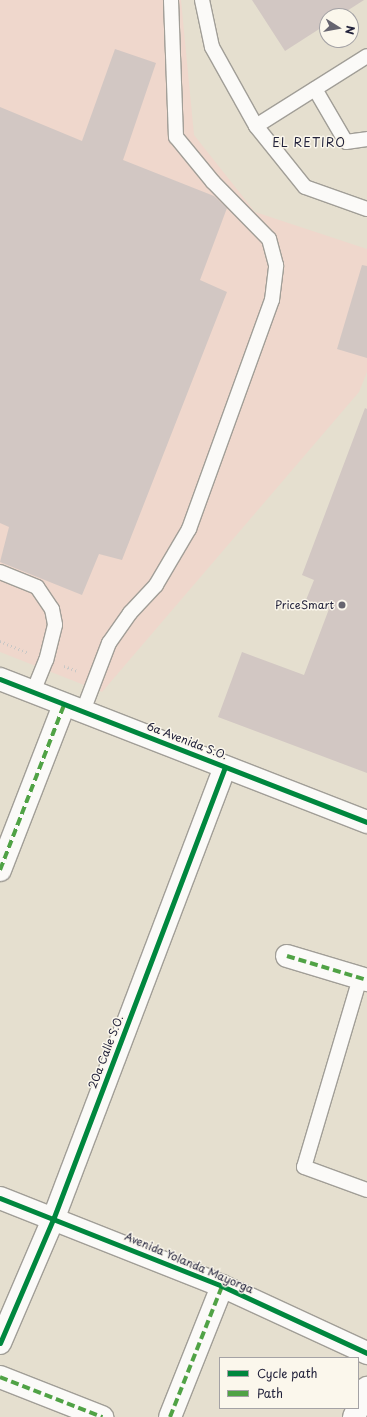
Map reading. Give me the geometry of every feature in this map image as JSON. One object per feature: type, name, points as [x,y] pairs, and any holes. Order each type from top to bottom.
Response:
[{"type":"street","name":"6a Avenida S.O.","points":[[0,679],[367,822]]},
{"type":"street","points":[[0,870],[74,708]]},
{"type":"street","name":"20a Calle S.O.","points":[[0,1343],[54,1217],[225,767]]},
{"type":"street","points":[[288,956],[364,979]]},
{"type":"street","name":"Avenida Yolanda Mayorga","points":[[0,1198],[54,1217],[222,1286],[367,1353]]},
{"type":"street","points":[[170,1417],[222,1286]]},
{"type":"street","points":[[0,1377],[102,1417]]},
{"type":"street","points":[[359,1406],[367,1388]]},
{"type":"lane","points":[[74,708],[109,643],[130,613],[156,584],[189,529],[272,300],[276,265],[269,239],[214,182],[176,136],[171,0]]},
{"type":"lane","points":[[202,0],[212,47],[256,126],[305,187],[367,209]]},
{"type":"lane","points":[[256,126],[367,56]]},
{"type":"lane","points":[[315,89],[346,142],[367,139]]},
{"type":"lane","points":[[0,572],[37,587],[52,609],[55,625],[46,660],[33,692]]},
{"type":"lane","points":[[364,979],[304,1167],[367,1190]]},
{"type":"shaded area","points":[[0,0],[181,0],[194,135],[255,212],[367,249],[367,372],[359,392],[102,692],[0,652]]},
{"type":"building","points":[[252,0],[364,0],[352,8],[319,8],[319,29],[285,51]]},
{"type":"building","points":[[115,49],[156,63],[123,160],[214,196],[227,208],[200,280],[227,292],[122,560],[99,554],[82,595],[0,562],[9,527],[0,523],[0,107],[82,141]]},
{"type":"building","points":[[362,265],[367,266],[367,358],[337,349]]},
{"type":"building","name":"PriceSmart","points":[[365,408],[367,409],[367,773],[218,717],[242,652],[304,675],[329,609],[306,600],[314,580],[302,575]]},
{"type":"marked path","points":[[0,870],[64,705]]},
{"type":"marked path","points":[[287,956],[367,980]]},
{"type":"marked path","points":[[170,1417],[222,1286]]},
{"type":"marked path","points":[[0,1377],[102,1417]]},
{"type":"cycle path","points":[[0,679],[367,822]]},
{"type":"cycle path","points":[[0,1343],[54,1217],[225,767]]},
{"type":"cycle path","points":[[0,1198],[222,1286],[367,1353]]},
{"type":"place","name":"PriceSmart","points":[[342,605]]},
{"type":"district","name":"EL RETIRO","points":[[309,143]]}]
